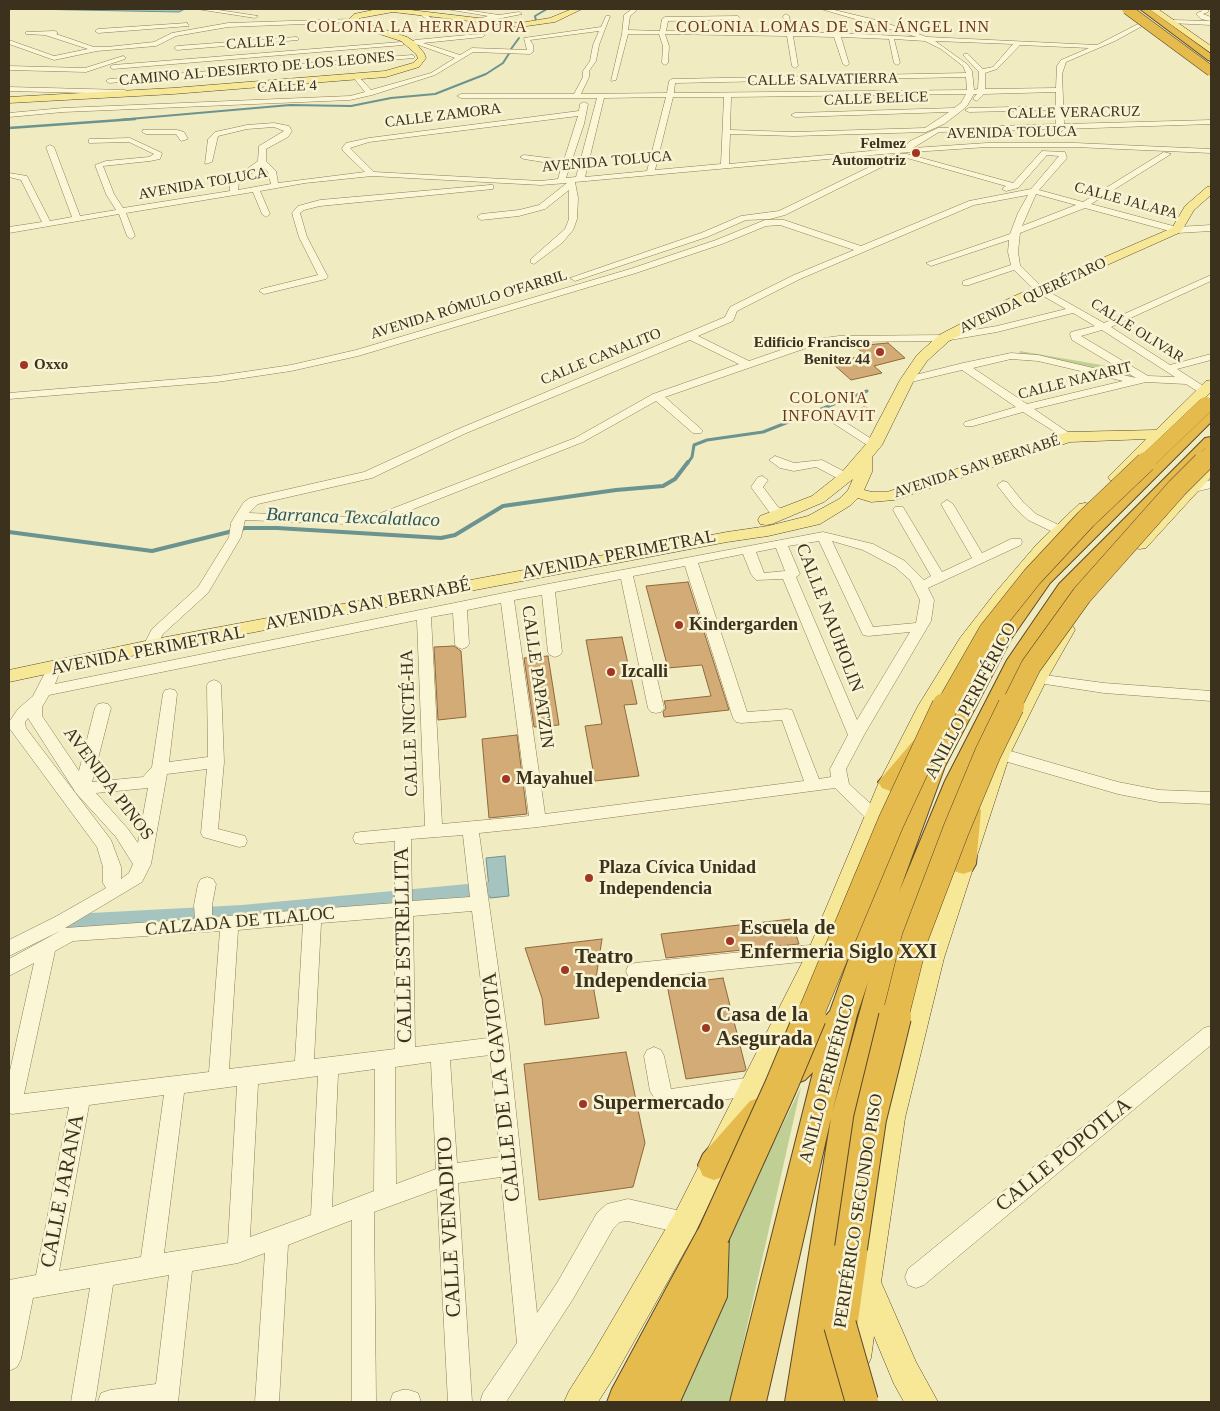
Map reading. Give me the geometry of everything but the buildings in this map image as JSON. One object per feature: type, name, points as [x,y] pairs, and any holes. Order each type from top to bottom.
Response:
[{"type":"highway","points":[[1127,9],[1211,69]]},
{"type":"highway","points":[[1132,9],[1211,69]]},
{"type":"highway","points":[[1144,9],[1211,58]]},
{"type":"highway","points":[[1149,9],[1209,49]]},
{"type":"highway","points":[[1176,33],[1209,49]]},
{"type":"highway","points":[[1180,44],[1186,57]]},
{"type":"highway","points":[[625,1402],[688,1226],[781,1086],[891,822],[948,700],[989,631],[1032,577],[1204,389]]},
{"type":"highway","name":"ANILLO PERIFÉRICO","points":[[748,1402],[824,1085],[844,1015],[881,904],[933,766],[1001,638],[1043,579],[1106,514],[1211,413]]},
{"type":"highway","name":"ANILLO PERIFÉRICO","points":[[802,1402],[848,1116],[895,934],[957,781],[1018,660],[1066,588],[1211,442]]},
{"type":"highway","name":"PERIFÉRICO SEGUNDO PISO","points":[[829,1402],[870,1119],[916,938],[956,830],[988,753],[1031,666],[1082,596],[1177,488],[1211,454]]},
{"type":"highway","points":[[890,782],[972,693]]},
{"type":"highway","points":[[963,864],[976,743]]},
{"type":"highway","points":[[714,1165],[844,1015]]},
{"type":"highway","points":[[662,1402],[710,1297],[688,1226]]},
{"type":"highway","points":[[840,1325],[862,1402]]},
{"type":"main road","points":[[355,18],[381,11],[423,14],[509,25],[544,22],[578,9]]},
{"type":"main road","points":[[1122,9],[1211,76]]},
{"type":"main road","points":[[1153,9],[1209,49]]},
{"type":"main road","name":"CAMINO AL DESIERTO DE LOS LEONES","points":[[9,100],[154,93],[356,77],[398,72],[416,65],[422,58],[412,44],[358,25],[355,18]]},
{"type":"main road","points":[[1176,230],[1188,208],[1211,189]]},
{"type":"main road","name":"AVENIDA QUERÉTARO","points":[[728,537],[818,499],[847,476],[869,451],[907,380],[922,358],[944,338],[984,316],[1176,230]]},
{"type":"main road","points":[[580,1402],[688,1226],[714,1165],[820,952],[890,782],[928,706],[967,642],[1007,590],[1043,548],[1204,389]]},
{"type":"main road","name":"AVENIDA SAN BERNABÉ","points":[[855,492],[871,497],[888,497],[1068,437],[1159,434]]},
{"type":"main road","name":"AVENIDA QUERÉTARO","points":[[855,492],[864,472],[869,451]]},
{"type":"main road","points":[[850,1402],[866,1280],[891,1118],[932,958],[1000,754],[1037,679],[1064,633],[1102,585],[1201,487],[1211,468]]},
{"type":"main road","points":[[728,537],[814,520],[845,502],[855,492]]},
{"type":"main road","points":[[783,514],[814,520]]},
{"type":"main road","name":"AVENIDA SAN BERNABÉ","points":[[9,676],[150,646],[728,537]]},
{"type":"main road","points":[[866,1280],[905,1372],[922,1402]]},
{"type":"street","points":[[200,9],[253,16],[355,18]]},
{"type":"street","points":[[449,9],[498,17]]},
{"type":"street","points":[[613,80],[625,33],[627,15],[635,9]]},
{"type":"street","points":[[692,9],[692,18]]},
{"type":"street","points":[[738,9],[739,35]]},
{"type":"street","points":[[824,9],[878,22],[930,40],[958,58],[965,65],[970,75],[971,92],[964,104],[962,115]]},
{"type":"street","points":[[841,9],[882,19],[944,41],[969,57],[982,72],[981,92],[962,115],[926,130],[883,152]]},
{"type":"street","points":[[1203,9],[1206,11],[1200,15],[1203,18],[1211,19]]},
{"type":"street","points":[[402,42],[482,35],[442,27],[423,14]]},
{"type":"street","points":[[477,21],[519,14]]},
{"type":"street","points":[[576,96],[586,77],[586,71],[593,61],[594,51],[609,14],[597,19]]},
{"type":"street","points":[[253,16],[355,18]]},
{"type":"street","points":[[786,16],[795,66]]},
{"type":"street","points":[[288,22],[340,18]]},
{"type":"street","points":[[115,42],[227,26],[355,18]]},
{"type":"street","points":[[665,63],[664,20],[738,18]]},
{"type":"street","points":[[544,22],[546,28],[553,29],[567,28],[586,23]]},
{"type":"street","points":[[833,22],[846,64]]},
{"type":"street","points":[[1172,22],[1211,23]]},
{"type":"street","points":[[98,31],[190,24],[227,26],[233,30],[263,29]]},
{"type":"street","points":[[1004,145],[1049,140],[1054,137],[1059,128],[1060,66],[1069,57],[1113,40],[1142,24]]},
{"type":"street","points":[[166,44],[183,34],[227,26]]},
{"type":"street","name":"CALLE 4","points":[[9,116],[46,111],[331,99],[370,94],[433,74],[475,50],[530,52],[530,45],[526,39],[602,30]]},
{"type":"street","points":[[28,33],[67,33],[55,36]]},
{"type":"street","points":[[46,33],[98,49]]},
{"type":"street","points":[[625,33],[838,36],[1093,47]]},
{"type":"street","points":[[9,42],[54,58],[98,49],[156,46],[174,34]]},
{"type":"street","points":[[838,36],[892,40],[930,40]]},
{"type":"street","points":[[9,68],[64,72],[86,70],[156,46],[213,37]]},
{"type":"street","points":[[177,48],[273,39],[296,40]]},
{"type":"street","points":[[241,86],[264,55],[273,39]]},
{"type":"street","points":[[892,40],[897,63]]},
{"type":"street","name":"CALLE 2","points":[[113,67],[402,42]]},
{"type":"street","points":[[415,42],[461,58]]},
{"type":"street","points":[[982,72],[995,68],[1017,44]]},
{"type":"street","points":[[102,56],[130,47]]},
{"type":"street","points":[[109,81],[412,57]]},
{"type":"street","points":[[74,65],[83,62]]},
{"type":"street","points":[[651,172],[672,81],[970,75]]},
{"type":"street","points":[[356,77],[370,94]]},
{"type":"street","points":[[784,78],[793,94],[795,136]]},
{"type":"street","points":[[9,89],[154,93]]},
{"type":"street","name":"CALLE SALVATIERRA","points":[[461,96],[670,96],[1060,90]]},
{"type":"street","points":[[725,166],[728,95]]},
{"type":"street","points":[[561,181],[582,113],[585,96]]},
{"type":"street","points":[[534,261],[562,245],[568,230],[566,210],[574,192],[574,181],[601,96]]},
{"type":"street","points":[[46,111],[63,97]]},
{"type":"street","points":[[65,113],[187,105]]},
{"type":"street","name":"CALLE BELICE","points":[[795,136],[962,115],[1060,108]]},
{"type":"street","name":"CALLE ZAMORA","points":[[372,174],[347,152],[346,148],[349,145],[368,140],[582,113]]},
{"type":"street","name":"CALLE VERACRUZ","points":[[907,153],[913,143],[938,130],[1059,128],[1211,122]]},
{"type":"street","points":[[208,162],[212,138],[215,134],[259,126],[286,128],[288,131],[286,135],[262,148],[262,162],[272,171],[276,186]]},
{"type":"street","points":[[1059,128],[1075,145]]},
{"type":"street","points":[[726,132],[795,136],[926,130]]},
{"type":"street","points":[[146,132],[181,134],[184,139]]},
{"type":"street","points":[[131,236],[124,216],[110,194],[99,165],[157,157],[167,132]]},
{"type":"street","name":"AVENIDA TOLUCA","points":[[9,230],[331,177],[372,174],[541,183],[725,166],[795,136],[883,152],[907,153],[1004,145],[1075,145],[1211,151]]},
{"type":"street","points":[[92,142],[134,140],[139,146],[161,148]]},
{"type":"street","points":[[50,146],[77,219]]},
{"type":"street","points":[[961,148],[1066,147],[1211,151]]},
{"type":"street","points":[[1084,152],[1196,155]]},
{"type":"street","points":[[907,153],[1015,186],[1045,153],[1062,154],[1063,158],[1034,191],[1015,233],[1013,252],[1016,266],[966,284]]},
{"type":"street","name":"AVENIDA RÓMULO O'FARRIL","points":[[418,337],[407,329],[563,282],[704,236],[744,218],[782,213],[897,156],[907,153]]},
{"type":"street","name":"AVENIDA RÓMULO O'FARRIL","points":[[9,396],[217,379],[256,374],[350,355],[418,337],[696,250],[765,223],[781,222],[907,153]]},
{"type":"street","points":[[931,263],[1015,233],[1084,205],[1166,154]]},
{"type":"street","points":[[524,157],[566,163]]},
{"type":"street","points":[[234,194],[233,183],[262,162]]},
{"type":"street","points":[[9,175],[24,178],[48,224]]},
{"type":"street","points":[[95,176],[111,214]]},
{"type":"street","points":[[473,179],[477,188]]},
{"type":"street","points":[[542,207],[574,181]]},
{"type":"street","points":[[264,291],[323,277],[303,237],[296,213],[301,208],[320,203],[541,183]]},
{"type":"street","name":"CALLE CANALITO","points":[[239,519],[248,505],[254,501],[368,475],[460,432],[728,319],[733,309],[860,249],[1015,186]]},
{"type":"street","points":[[256,190],[266,214]]},
{"type":"street","name":"CALLE CANALITO","points":[[972,203],[1034,191]]},
{"type":"street","name":"CALLE JALAPA","points":[[1034,191],[1176,230],[1211,228]]},
{"type":"street","points":[[481,217],[519,213],[542,207],[566,210]]},
{"type":"street","points":[[9,223],[22,221]]},
{"type":"street","points":[[696,250],[715,248],[750,236],[781,222],[860,249]]},
{"type":"street","points":[[704,236],[720,242]]},
{"type":"street","points":[[733,246],[750,236]]},
{"type":"street","name":"CALLE OLIVAR","points":[[1016,266],[1041,290],[1204,389]]},
{"type":"street","points":[[1141,380],[1075,336],[1075,334],[1104,327],[1211,278]]},
{"type":"street","points":[[150,646],[157,632],[204,590],[235,537],[239,519],[358,522],[378,519],[579,440],[657,396],[810,343],[839,339],[944,338],[997,329],[1074,310]]},
{"type":"street","points":[[690,336],[747,364]]},
{"type":"street","points":[[907,380],[1003,357],[1024,356],[1141,380]]},
{"type":"street","points":[[1169,368],[1211,358]]},
{"type":"street","points":[[963,366],[1068,437]]},
{"type":"street","name":"CALLE NAYARIT","points":[[970,424],[1024,408],[1141,380],[1204,389]]},
{"type":"street","points":[[657,396],[697,431]]},
{"type":"street","points":[[864,410],[836,421],[869,451]]},
{"type":"street","points":[[775,460],[784,465],[794,467],[818,463],[837,474],[847,476]]},
{"type":"street","points":[[762,480],[757,487],[774,510],[783,514]]},
{"type":"street","points":[[1003,485],[1019,505],[1032,517],[1061,531]]},
{"type":"street","points":[[947,504],[979,559]]},
{"type":"street","points":[[899,510],[939,578]]},
{"type":"street","points":[[822,536],[868,632],[920,627]]},
{"type":"street","name":"AVENIDA PERIMETRAL","points":[[41,695],[424,613],[780,542],[822,536],[857,543],[879,551],[904,567],[922,586]]},
{"type":"street","name":"CALLE NAUHOLIN","points":[[780,542],[793,574],[788,575],[856,735]]},
{"type":"street","points":[[876,818],[846,792],[838,775],[840,763],[924,621],[928,606],[922,586],[1016,542]]},
{"type":"street","points":[[748,549],[761,577],[788,575]]},
{"type":"street","points":[[690,560],[741,718],[787,714],[813,784]]},
{"type":"street","points":[[626,573],[656,708]]},
{"type":"street","points":[[548,588],[555,652]]},
{"type":"street","name":"CALLE PAPATZIN","points":[[507,597],[538,821]]},
{"type":"street","points":[[460,607],[462,644]]},
{"type":"street","name":"CALLE NICTÉ-HA","points":[[424,613],[434,832]]},
{"type":"street","name":"AVENIDA PINOS","points":[[9,948],[61,922],[121,887],[136,877],[142,864],[122,833],[82,789],[34,716],[34,707],[55,666]]},
{"type":"street","points":[[1037,679],[1104,688],[1211,696]]},
{"type":"street","points":[[214,685],[216,762],[209,833],[239,841]]},
{"type":"street","points":[[142,864],[160,769],[170,694]]},
{"type":"street","name":"AVENIDA PINOS","points":[[41,695],[17,722],[18,730],[105,845],[112,867],[112,883],[121,887]]},
{"type":"street","points":[[104,708],[82,789],[148,782],[160,769],[216,762]]},
{"type":"street","points":[[1000,754],[1118,788],[1159,796],[1211,798]]},
{"type":"street","points":[[362,838],[538,821],[840,782]]},
{"type":"street","name":"CALLE DE LA GAVIOTA","points":[[470,828],[498,1045],[529,1346]]},
{"type":"street","name":"CALLE ESTRELLITA","points":[[385,1198],[395,1058],[402,909],[403,834]]},
{"type":"street","points":[[204,917],[207,884]]},
{"type":"street","name":"CALZADA DE TLALOC","points":[[9,968],[70,934],[204,917],[230,923],[480,902]]},
{"type":"street","points":[[304,1069],[312,916]]},
{"type":"street","points":[[218,1080],[230,923]]},
{"type":"street","points":[[47,948],[12,1105],[498,1045]]},
{"type":"street","points":[[635,971],[820,952]]},
{"type":"street","name":"CALLE POPOTLA","points":[[916,1277],[1211,1034]]},
{"type":"street","name":"CALLE VENADITO","points":[[440,1052],[460,1402]]},
{"type":"street","points":[[654,1056],[660,1091],[666,1098],[674,1100],[753,1086]]},
{"type":"street","points":[[321,1222],[328,1066]]},
{"type":"street","points":[[238,1252],[248,1076]]},
{"type":"street","points":[[151,1268],[175,1085]]},
{"type":"street","name":"CALLE JARANA","points":[[46,1285],[81,1096]]},
{"type":"street","points":[[9,1359],[16,1290],[238,1252],[447,1175],[511,1165]]},
{"type":"street","points":[[363,1206],[364,1402]]},
{"type":"street","points":[[492,1402],[566,1291],[605,1221],[615,1212],[628,1210],[688,1226]]},
{"type":"street","points":[[268,1402],[277,1238]]},
{"type":"street","points":[[110,1402],[167,1398],[182,1263]]},
{"type":"street","points":[[83,1402],[103,1276]]},
{"type":"street","points":[[402,1402],[409,1402]]},
{"type":"green space","points":[[1020,351],[1125,369],[1146,383],[1132,382],[1031,359],[1017,358]]},
{"type":"green space","points":[[801,1087],[730,1402],[647,1402]]},
{"type":"water","points":[[26,9],[185,9],[179,12]]},
{"type":"water","points":[[505,856],[509,896],[490,898],[486,858]]},
{"type":"waterway","points":[[536,21],[535,16],[547,9]]},
{"type":"waterway","points":[[511,49],[519,38]]},
{"type":"waterway","points":[[118,120],[290,105],[351,106],[391,98],[435,94],[486,74],[503,63],[510,52]]},
{"type":"waterway","points":[[9,128],[135,119]]},
{"type":"waterway","name":"Barranca Texcalatlaco","points":[[687,464],[692,457],[694,445],[707,440],[763,432],[867,391]]},
{"type":"waterway","name":"Barranca Texcalatlaco","points":[[9,532],[152,551],[245,528],[277,528],[441,538],[455,535],[503,506],[616,490],[663,486],[675,479],[688,462]]},
{"type":"waterway","points":[[56,929],[62,925],[91,920],[242,912],[489,889]]},
{"type":"place","name":"Felmez Automotriz","points":[[916,153]]},
{"type":"place","name":"Edificio Francisco Benitez 44","points":[[880,352]]},
{"type":"place","name":"Oxxo","points":[[24,365]]},
{"type":"place","name":"Kindergarden","points":[[679,625]]},
{"type":"place","name":"Izcalli","points":[[611,672]]},
{"type":"place","name":"Mayahuel","points":[[506,779]]},
{"type":"place","name":"Plaza Cívica Unidad Independencia","points":[[589,878]]},
{"type":"place","name":"Escuela de Enfermeria Siglo XXI","points":[[730,941]]},
{"type":"place","name":"Teatro Independencia","points":[[565,970]]},
{"type":"place","name":"Casa de la Asegurada","points":[[706,1028]]},
{"type":"place","name":"Supermercado","points":[[583,1104]]},
{"type":"district","name":"COLONIA LA HERRADURA","points":[[417,28]]},
{"type":"district","name":"COLONIA LOMAS DE SAN ÁNGEL INN","points":[[833,28]]},
{"type":"district","name":"COLONIA INFONAVIT","points":[[829,408]]}]
